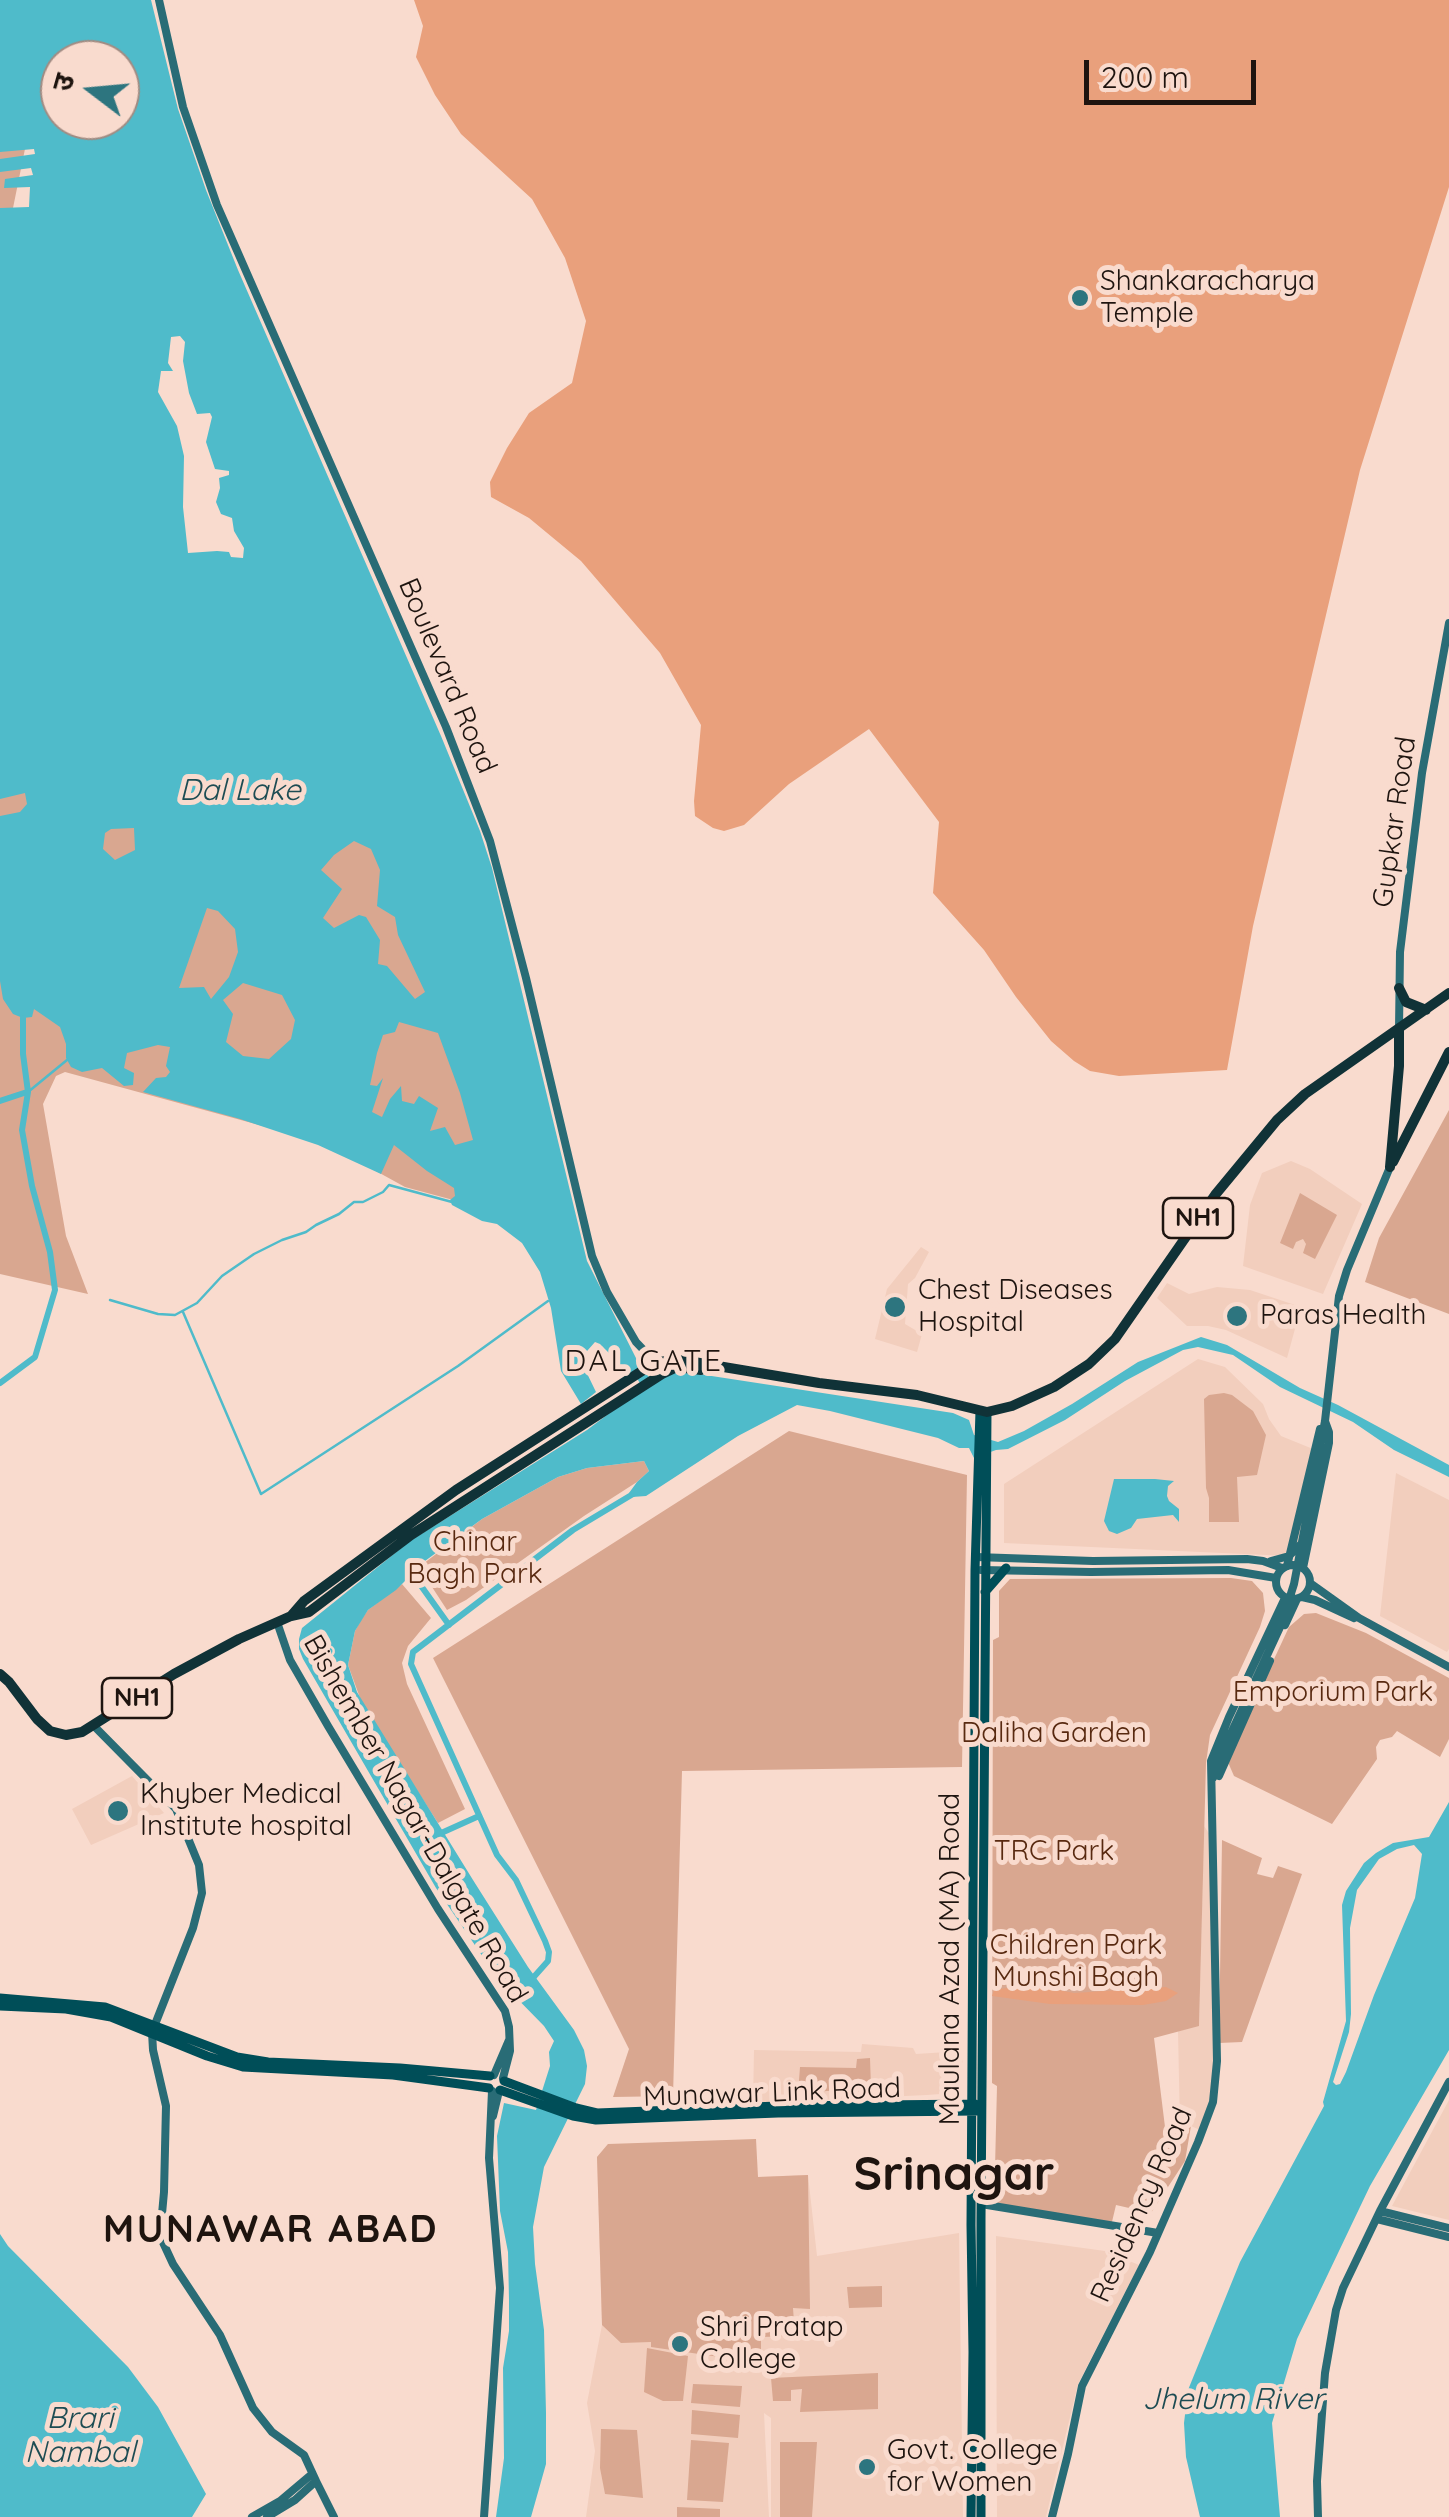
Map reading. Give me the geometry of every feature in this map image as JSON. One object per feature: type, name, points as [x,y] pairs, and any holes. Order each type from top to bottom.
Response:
[{"type":"highway","points":[[1399,988],[1406,1002],[1426,1010]]},
{"type":"highway","name":"NH1","points":[[983,1418],[1037,1396],[1089,1364],[1115,1339],[1215,1194],[1277,1120],[1305,1094],[1449,993]]},
{"type":"highway","points":[[1390,1168],[1399,1029]]},
{"type":"highway","points":[[1370,1048],[1399,1058]]},
{"type":"highway","points":[[1390,1168],[1449,1052]]},
{"type":"highway","points":[[652,1365],[682,1360],[888,1394]]},
{"type":"highway","name":"NH1","points":[[0,1674],[50,1731],[74,1734],[94,1726],[174,1674],[254,1632],[309,1612],[652,1365]]},
{"type":"highway","points":[[669,1370],[682,1367],[818,1389],[916,1395],[983,1418]]},
{"type":"highway","name":"NH1","points":[[531,1450],[669,1370]]},
{"type":"main road","name":"Boulevard Road","points":[[158,0],[183,107],[217,205],[446,727],[490,841],[592,1256],[636,1342],[652,1365],[669,1370]]},
{"type":"main road","name":"Gupkar Road","points":[[1399,1029],[1400,952],[1422,773],[1449,624]]},
{"type":"main road","points":[[1212,1782],[1281,1625],[1294,1584],[1323,1433],[1342,1284],[1390,1168]]},
{"type":"main road","points":[[1325,1416],[1284,1567],[1276,1578],[1277,1590],[1285,1598],[1316,1600],[1359,1618]]},
{"type":"main road","points":[[1303,1568],[1328,1443],[1325,1416]]},
{"type":"main road","name":"Maulana Azad (MA) Road","points":[[981,2517],[981,2204],[977,2108],[983,1418]]},
{"type":"main road","points":[[981,1557],[1101,1564],[1246,1564],[1278,1560],[1302,1543]]},
{"type":"main road","points":[[1093,1572],[1101,1564],[1247,1559],[1298,1566],[1310,1577],[1309,1588],[1299,1598],[1224,1766],[1212,1782]]},
{"type":"main road","points":[[985,1592],[1006,1568]]},
{"type":"main road","points":[[980,1570],[1228,1570],[1276,1578]]},
{"type":"main road","name":"Maulana Azad (MA) Road","points":[[970,2517],[985,1592],[980,1570]]},
{"type":"main road","points":[[1310,1583],[1372,1626],[1449,1667]]},
{"type":"main road","name":"Residency Road","points":[[1052,2517],[1082,2386],[1158,2233],[1212,2102],[1217,2061],[1210,1775],[1215,1749],[1285,1598]]},
{"type":"main road","name":"Bishember Nagar-Dalgate Road","points":[[277,1622],[290,1660],[438,1908],[505,2011],[509,2026],[490,2126],[500,2288],[484,2517]]},
{"type":"main road","points":[[94,1726],[176,1809],[199,1865],[200,1904],[194,1928],[153,2029],[153,2050],[166,2106],[160,2236],[220,2335],[252,2408],[272,2432],[304,2456],[334,2517]]},
{"type":"main road","points":[[0,2002],[95,2004],[130,2015],[153,2029],[250,2059],[496,2084]]},
{"type":"main road","points":[[1318,2517],[1316,2481],[1330,2337],[1343,2288],[1449,2082]]},
{"type":"main road","name":"Munawar Link Road","points":[[496,2084],[596,2120],[977,2108]]},
{"type":"main road","points":[[981,2204],[1158,2233]]},
{"type":"main road","points":[[1379,2215],[1449,2237]]},
{"type":"main road","points":[[1422,2226],[1449,2228]]},
{"type":"main road","points":[[267,2517],[306,2491],[314,2478]]},
{"type":"main road","points":[[252,2517],[314,2478]]},
{"type":"shaded area","points":[[414,0],[1449,0],[1449,187],[1360,470],[1253,926],[1227,1070],[1119,1076],[1090,1071],[1051,1041],[984,950],[933,893],[939,822],[869,729],[789,784],[744,825],[724,831],[695,816],[701,725],[660,653],[581,561],[529,518],[491,497],[490,482],[529,413],[572,383],[586,321],[565,258],[532,199],[461,134],[435,95],[416,57],[423,26]]},
{"type":"shaded area","points":[[1291,1161],[1362,1204],[1323,1294],[1243,1266],[1250,1205],[1262,1173]]},
{"type":"shaded area","name":"Chest Diseases Hospital","points":[[921,1247],[929,1252],[908,1284],[905,1324],[922,1334],[917,1352],[875,1339],[887,1289]]},
{"type":"shaded area","name":"Paras Health","points":[[1167,1283],[1189,1294],[1217,1287],[1250,1290],[1301,1307],[1287,1358],[1226,1330],[1187,1326],[1157,1298]]},
{"type":"shaded area","points":[[1198,1359],[1225,1367],[1263,1404],[1281,1436],[1313,1449],[1300,1546],[1288,1556],[1004,1543],[1004,1484]]},
{"type":"shaded area","points":[[1396,1473],[1449,1500],[1447,1652],[1380,1616]]},
{"type":"shaded area","name":"Khyber Medical Institute hospital","points":[[132,1776],[164,1813],[91,1845],[72,1809]]},
{"type":"shaded area","points":[[1204,1826],[1210,1835],[1214,2060],[1210,2100],[1200,2130],[1180,2127],[1178,2031],[1199,2025]]},
{"type":"shaded area","points":[[1013,1987],[1074,1993],[1166,1987],[1178,1993],[1166,2001],[1143,2005],[1050,2004],[992,1996],[994,1990]]},
{"type":"shaded area","points":[[862,2044],[913,2048],[916,2054],[963,2051],[961,2087],[954,2093],[753,2103],[754,2050],[861,2052]]},
{"type":"shaded area","points":[[1449,2100],[1449,2220],[1392,2206]]},
{"type":"shaded area","points":[[608,2144],[757,2177],[808,2175],[817,2256],[959,2233],[963,2517],[771,2517],[771,2418],[764,2413],[769,2517],[586,2517],[595,2451],[587,2403],[602,2325],[597,2157]]},
{"type":"shaded area","points":[[996,2236],[1105,2251],[1139,2265],[1078,2384],[1046,2517],[997,2517]]},
{"type":"green space","points":[[0,49],[27,139],[0,272]]},
{"type":"green space","points":[[0,391],[130,603],[277,602],[542,1224],[405,1187],[325,1143],[65,1072],[56,1076],[43,1104],[66,1236],[88,1294],[0,1274]]},
{"type":"green space","points":[[1449,1110],[1449,1314],[1365,1282],[1379,1238]]},
{"type":"green space","points":[[1300,1193],[1337,1215],[1315,1259],[1303,1253],[1303,1239],[1293,1249],[1280,1243]]},
{"type":"green space","points":[[1224,1393],[1253,1411],[1266,1435],[1257,1475],[1237,1477],[1239,1522],[1209,1522],[1204,1399]]},
{"type":"green space","points":[[789,1431],[967,1475],[962,1767],[682,1771],[673,2096],[613,2097],[629,2049],[433,1658]]},
{"type":"green space","name":"Chinar Bagh Park","points":[[644,1461],[649,1471],[637,1482],[447,1610],[419,1567],[482,1519],[558,1477],[587,1468]]},
{"type":"green space","points":[[1010,1579],[1252,1581],[1263,1593],[1265,1611],[1210,1735],[1199,2026],[1154,2038],[1165,2127],[1191,2126],[1185,2161],[1151,2213],[1116,2205],[1111,2226],[994,2209],[997,2086],[992,2083],[993,1640],[999,1637],[999,1591]]},
{"type":"green space","name":"Chinar Bagh Park","points":[[402,1584],[431,1618],[408,1646],[402,1663],[407,1684],[465,1809],[438,1823],[363,1706],[348,1665],[361,1620]]},
{"type":"green space","name":"Emporium Park","points":[[1316,1613],[1366,1633],[1449,1678],[1449,1739],[1440,1757],[1397,1731],[1380,1740],[1377,1759],[1332,1824],[1234,1776],[1227,1760],[1289,1627],[1304,1614]]},
{"type":"green space","points":[[1222,1840],[1262,1858],[1257,1874],[1273,1878],[1278,1866],[1302,1874],[1242,2042],[1219,2043]]},
{"type":"green space","points":[[870,2058],[871,2088],[798,2093],[800,2067],[856,2068],[857,2059]]},
{"type":"green space","points":[[756,2139],[758,2177],[808,2175],[810,2309],[793,2308],[795,2336],[761,2337],[761,2363],[651,2347],[651,2342],[621,2343],[602,2325],[597,2157],[608,2144]]},
{"type":"green space","points":[[882,2286],[882,2307],[849,2308],[847,2287]]},
{"type":"green space","points":[[647,2348],[688,2356],[683,2401],[663,2401],[644,2392]]},
{"type":"green space","points":[[878,2373],[878,2409],[800,2412],[802,2389],[791,2390],[791,2401],[773,2401],[771,2378]]},
{"type":"green space","points":[[693,2384],[742,2386],[740,2407],[691,2403]]},
{"type":"green space","points":[[692,2410],[740,2415],[738,2438],[691,2434]]},
{"type":"green space","points":[[601,2429],[637,2430],[643,2498],[605,2494],[600,2468]]},
{"type":"green space","points":[[691,2440],[729,2443],[723,2502],[687,2500]]},
{"type":"green space","points":[[780,2442],[817,2442],[812,2517],[780,2517]]},
{"type":"green space","points":[[677,2507],[720,2509],[720,2517],[677,2517]]},
{"type":"water","name":"Dal Lake","points":[[0,0],[151,0],[178,109],[206,190],[480,831],[587,1261],[640,1366],[653,1382],[678,1371],[953,1413],[969,1420],[974,1435],[998,1442],[1072,1404],[1138,1362],[1201,1337],[1227,1345],[1300,1388],[1449,1465],[1449,1477],[1394,1450],[1353,1422],[1280,1387],[1233,1355],[1198,1347],[1183,1350],[1125,1381],[1065,1420],[1008,1449],[974,1458],[969,1448],[959,1448],[938,1438],[797,1405],[738,1436],[646,1496],[632,1497],[629,1493],[649,1471],[644,1461],[587,1468],[558,1477],[482,1519],[368,1610],[355,1631],[348,1665],[357,1692],[528,1967],[574,2030],[587,2066],[585,2084],[544,2167],[533,2227],[544,2330],[546,2464],[531,2517],[496,2517],[504,2458],[503,2368],[509,2331],[508,2252],[500,2211],[497,2136],[504,2103],[536,2110],[554,2041],[498,1979],[436,1888],[303,1659],[299,1639],[302,1628],[410,1541],[587,1430],[643,1388],[633,1372],[625,1377],[612,1356],[595,1342],[580,1359],[596,1392],[581,1404],[561,1371],[551,1308],[540,1272],[522,1243],[497,1224],[482,1221],[452,1205],[454,1188],[394,1145],[381,1174],[318,1145],[143,1092],[156,1078],[166,1077],[170,1072],[166,1066],[170,1047],[158,1045],[127,1053],[124,1068],[134,1073],[133,1085],[124,1086],[102,1068],[82,1072],[71,1067],[66,1058],[60,1027],[34,1009],[32,1017],[13,1014],[3,999],[0,816],[20,812],[27,804],[25,793],[0,799],[0,208],[29,207],[30,187],[4,188],[5,179],[33,175],[31,168],[0,172],[0,159],[35,154],[34,149],[0,152]],"holes":[[[180,336],[185,342],[183,361],[197,414],[210,413],[212,417],[206,442],[215,469],[229,471],[229,475],[219,478],[216,502],[221,514],[232,518],[244,548],[243,558],[231,557],[229,552],[188,553],[183,507],[184,456],[177,426],[158,392],[161,371],[173,371],[168,363],[171,337]],[[134,828],[135,850],[115,860],[103,849],[105,833]],[[354,841],[371,849],[380,870],[377,906],[395,917],[398,935],[425,992],[415,999],[387,966],[378,964],[380,940],[366,917],[359,915],[334,928],[323,918],[342,889],[321,870]],[[207,908],[218,911],[235,929],[238,952],[229,977],[211,999],[204,987],[179,988]],[[243,983],[282,995],[295,1020],[291,1039],[269,1059],[243,1056],[226,1042],[233,1014],[223,1000]],[[399,1022],[438,1033],[473,1140],[455,1145],[445,1127],[430,1131],[438,1108],[419,1096],[414,1104],[402,1101],[401,1086],[382,1117],[372,1112],[383,1078],[377,1086],[370,1085],[377,1053],[383,1035],[395,1032]]]},
{"type":"water","points":[[1114,1479],[1174,1481],[1168,1486],[1167,1496],[1179,1509],[1179,1522],[1173,1515],[1137,1519],[1131,1528],[1117,1534],[1109,1531],[1104,1521]]},
{"type":"water","name":"Jhelum River","points":[[1449,1802],[1449,2050],[1370,2186],[1297,2339],[1272,2423],[1280,2517],[1200,2517],[1186,2457],[1184,2423],[1188,2390],[1240,2262],[1324,2106],[1346,2021],[1342,1905],[1346,1891],[1364,1863],[1376,1853],[1393,1843],[1429,1837]],"holes":[[[1414,1845],[1422,1854],[1415,1898],[1346,2072],[1336,2085],[1333,2082],[1351,2014],[1350,1928],[1357,1890],[1379,1859],[1397,1849]]]},
{"type":"water","name":"Brari Nambal","points":[[0,2234],[128,2367],[158,2407],[206,2494],[192,2517],[0,2517]]},
{"type":"waterway","points":[[0,1383],[35,1357],[55,1290],[22,1130],[28,1092],[23,1018]]},
{"type":"waterway","points":[[28,1092],[67,1060]]},
{"type":"waterway","points":[[0,1101],[27,1092]]},
{"type":"waterway","points":[[110,1300],[175,1315],[197,1303],[222,1276],[254,1254],[306,1232],[354,1202],[383,1192],[389,1185],[452,1202]]},
{"type":"waterway","points":[[183,1312],[261,1494],[458,1366],[548,1301]]},
{"type":"waterway","points":[[532,1979],[548,1961],[545,1941],[516,1880],[497,1855],[411,1664],[413,1652],[573,1530],[638,1491]]},
{"type":"waterway","points":[[409,1569],[449,1625]]},
{"type":"waterway","points":[[439,1834],[479,1816]]},
{"type":"place","name":"Shankaracharya Temple","points":[[1080,298]]},
{"type":"place","name":"Chest Diseases Hospital","points":[[895,1307]]},
{"type":"place","name":"Paras Health","points":[[1237,1316]]},
{"type":"place","name":"Khyber Medical Institute hospital","points":[[118,1811]]},
{"type":"place","name":"Shri Pratap College","points":[[680,2344]]},
{"type":"place","name":"Govt. College for Women","points":[[867,2467]]},
{"type":"district","name":"DAL GATE","points":[[644,1362]]},
{"type":"district","name":"Srinagar","points":[[954,2176]]},
{"type":"district","name":"MUNAWAR ABAD","points":[[271,2231]]},
{"type":"park label","name":"Daliha Garden","points":[[1054,1734]]},
{"type":"park label","name":"TRC Park","points":[[1054,1852]]},
{"type":"park label","name":"Children Park Munshi Bagh","points":[[1076,1962]]}]
